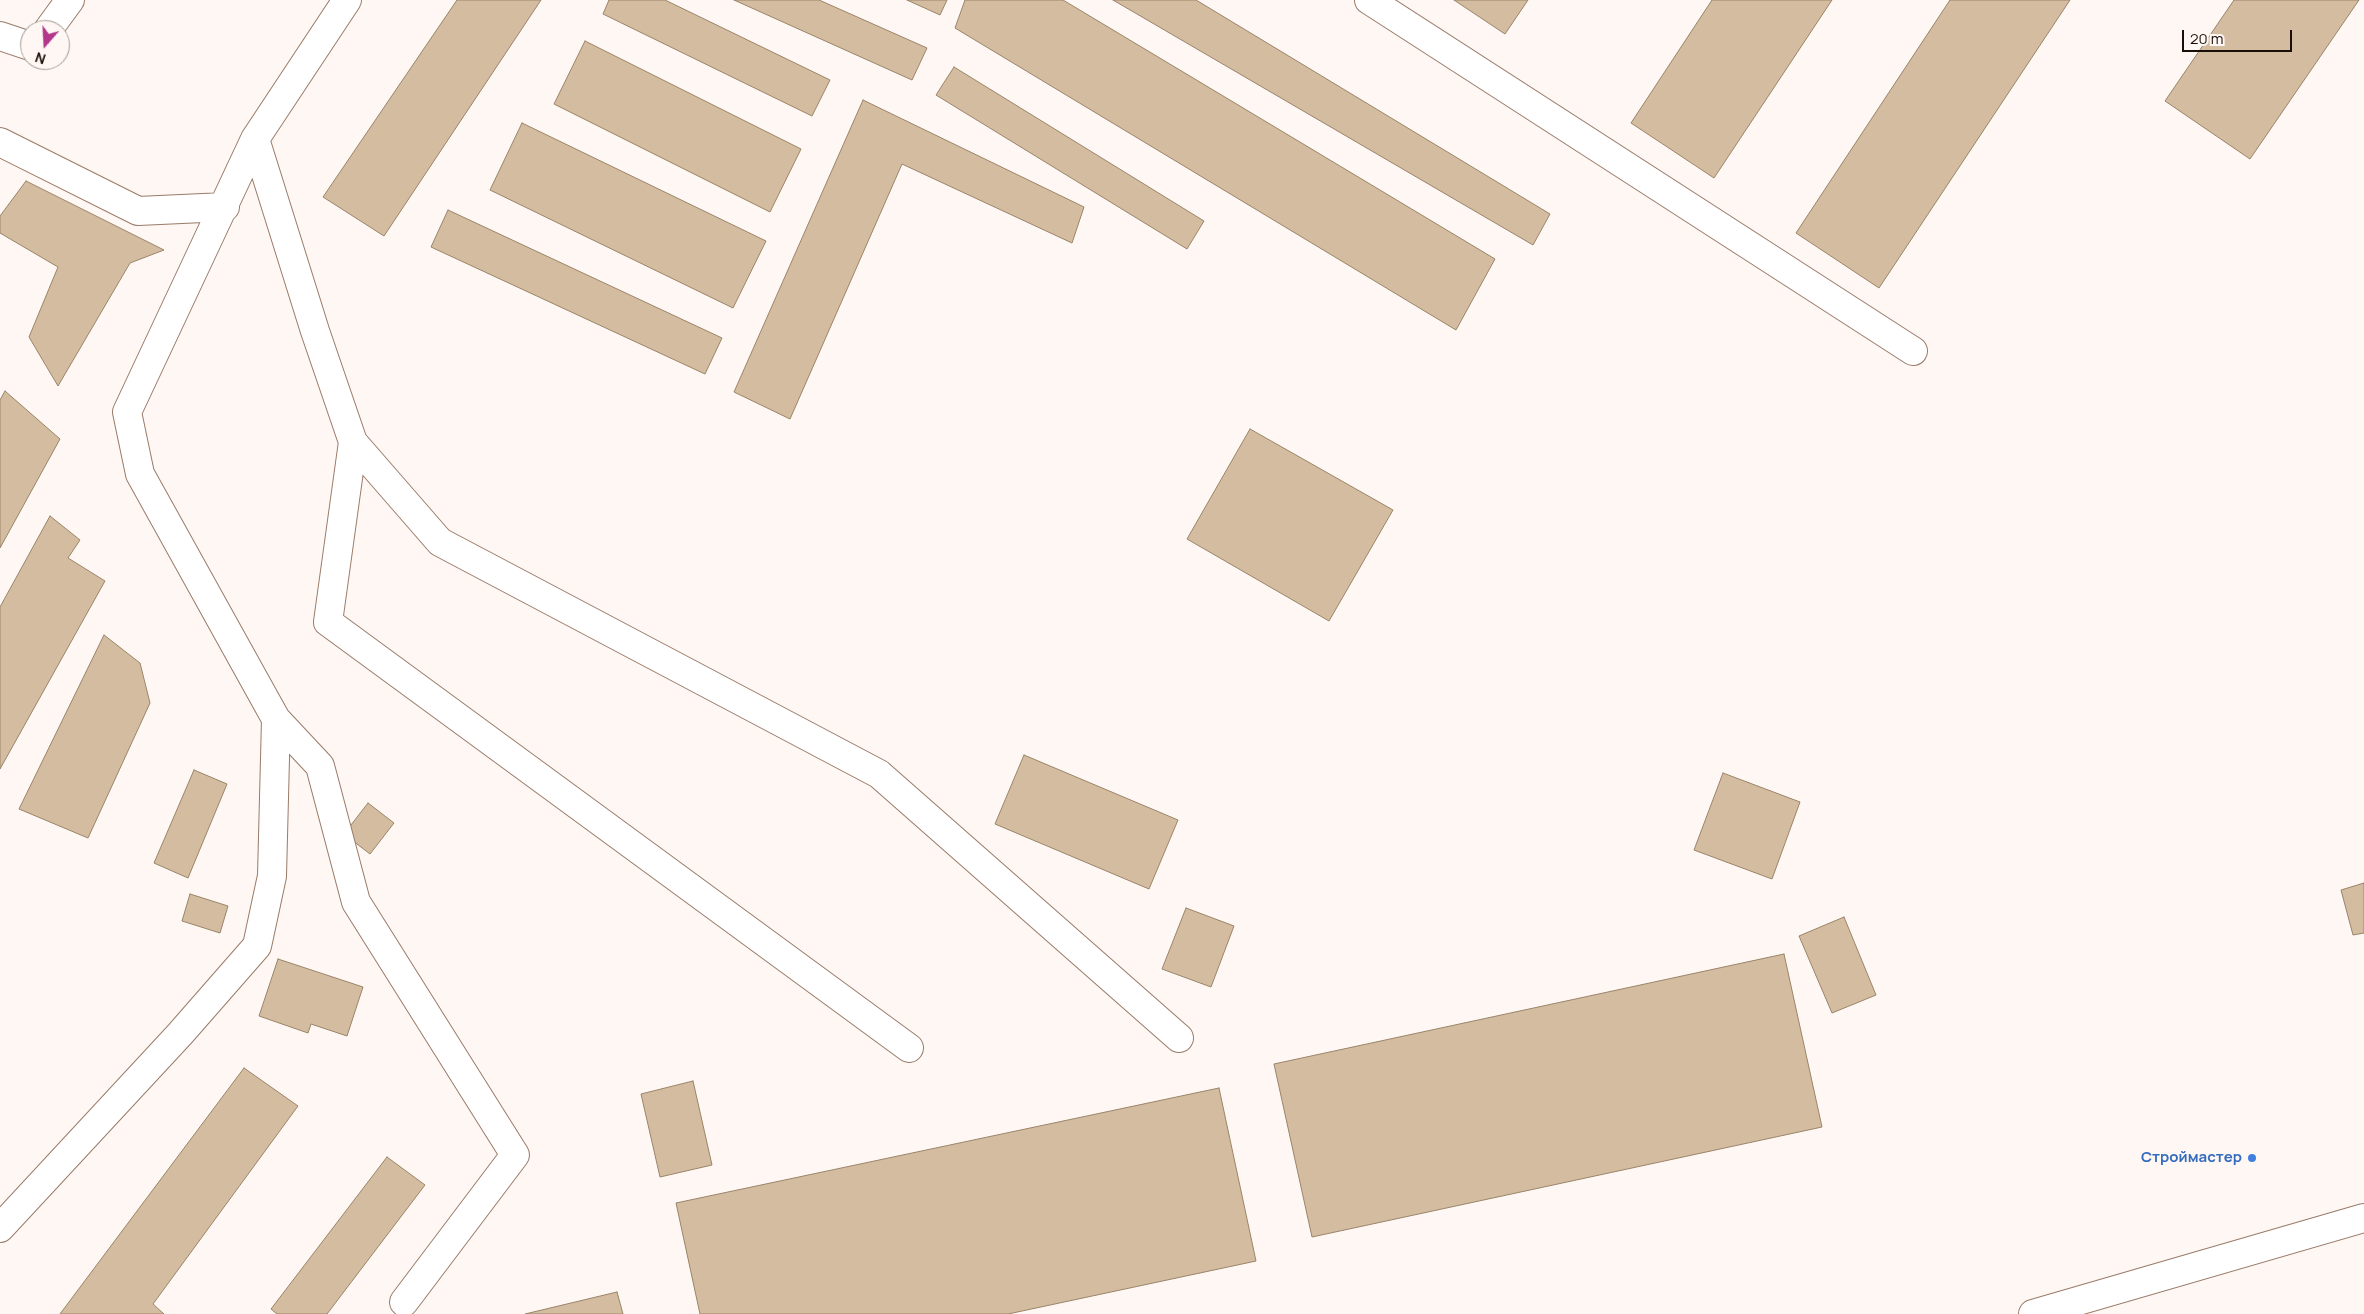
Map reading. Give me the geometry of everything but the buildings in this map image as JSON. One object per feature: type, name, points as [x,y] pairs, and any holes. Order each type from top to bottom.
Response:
[{"type":"street","points":[[55,20],[70,0]]},
{"type":"street","points":[[347,0],[255,139],[225,207],[126,412],[140,474],[276,719],[320,766],[356,902],[515,1155],[404,1302]]},
{"type":"street","points":[[1369,0],[1913,351]]},
{"type":"street","points":[[0,36],[20,43]]},
{"type":"street","points":[[255,139],[315,331],[353,442],[440,542],[880,774],[1179,1038]]},
{"type":"street","points":[[0,142],[138,211],[225,207]]},
{"type":"street","points":[[353,442],[328,622],[909,1048]]},
{"type":"street","points":[[0,1228],[180,1034],[257,946],[272,876],[276,719]]},
{"type":"street","points":[[2033,1314],[2364,1218]]},
{"type":"place","name":"Строймастер","points":[[2252,1158]]}]
